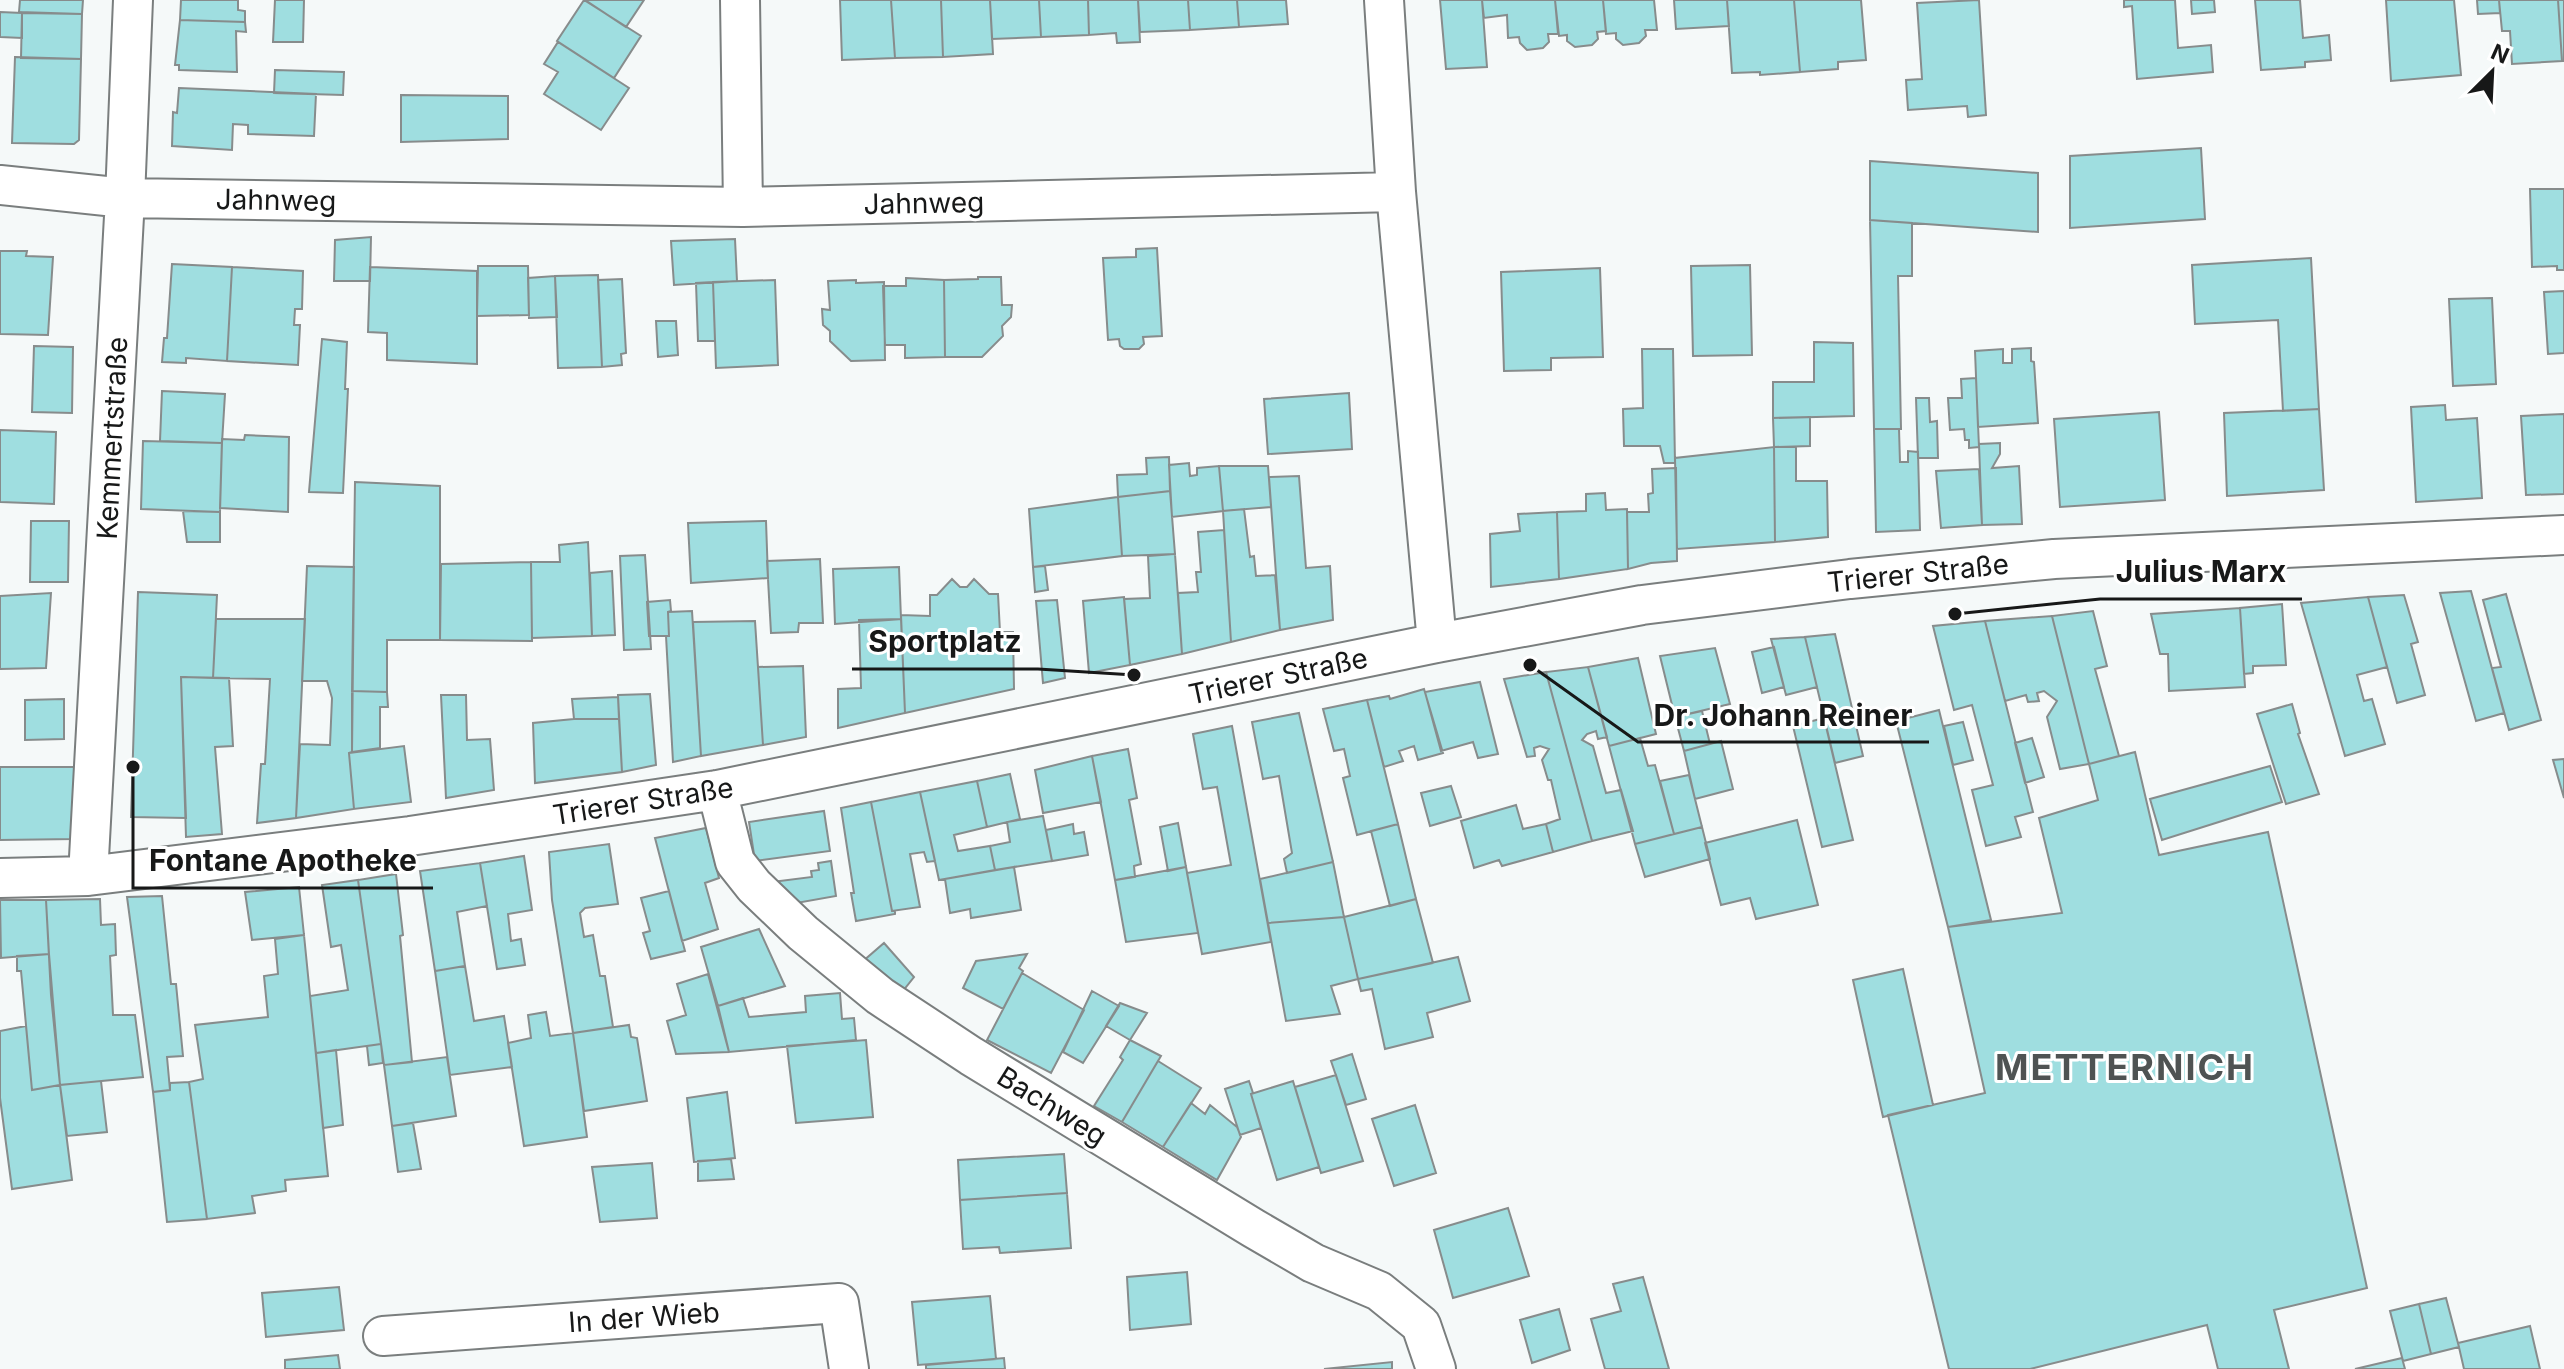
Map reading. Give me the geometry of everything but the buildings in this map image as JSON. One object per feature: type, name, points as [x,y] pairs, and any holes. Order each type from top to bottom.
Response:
[{"type":"street","name":"Kemmertstraße","points":[[88,876],[133,0]]},
{"type":"street","points":[[740,0],[743,207]]},
{"type":"street","points":[[1384,0],[1396,192],[1437,643]]},
{"type":"street","name":"Jahnweg","points":[[0,185],[125,198],[743,207],[1396,192]]},
{"type":"street","name":"Trierer Straße","points":[[0,878],[88,876],[410,836],[717,790],[1437,643],[1642,605],[2039,561],[2564,535]]},
{"type":"street","name":"Bachweg","points":[[717,790],[735,862],[744,874],[803,933],[880,996],[996,1072],[1313,1263],[1379,1291],[1421,1325],[1436,1369]]},
{"type":"street","name":"In der Wieb","points":[[383,1336],[839,1303],[849,1369]]},
{"type":"place","name":"Julius Marx","points":[[1955,614]]},
{"type":"place","name":"Dr. Johann Reiner","points":[[1530,665]]},
{"type":"place","name":"Sportplatz","points":[[1134,675]]},
{"type":"place","name":"Fontane Apotheke","points":[[133,767]]},
{"type":"district","name":"METTERNICH","points":[[2125,1067]]}]
